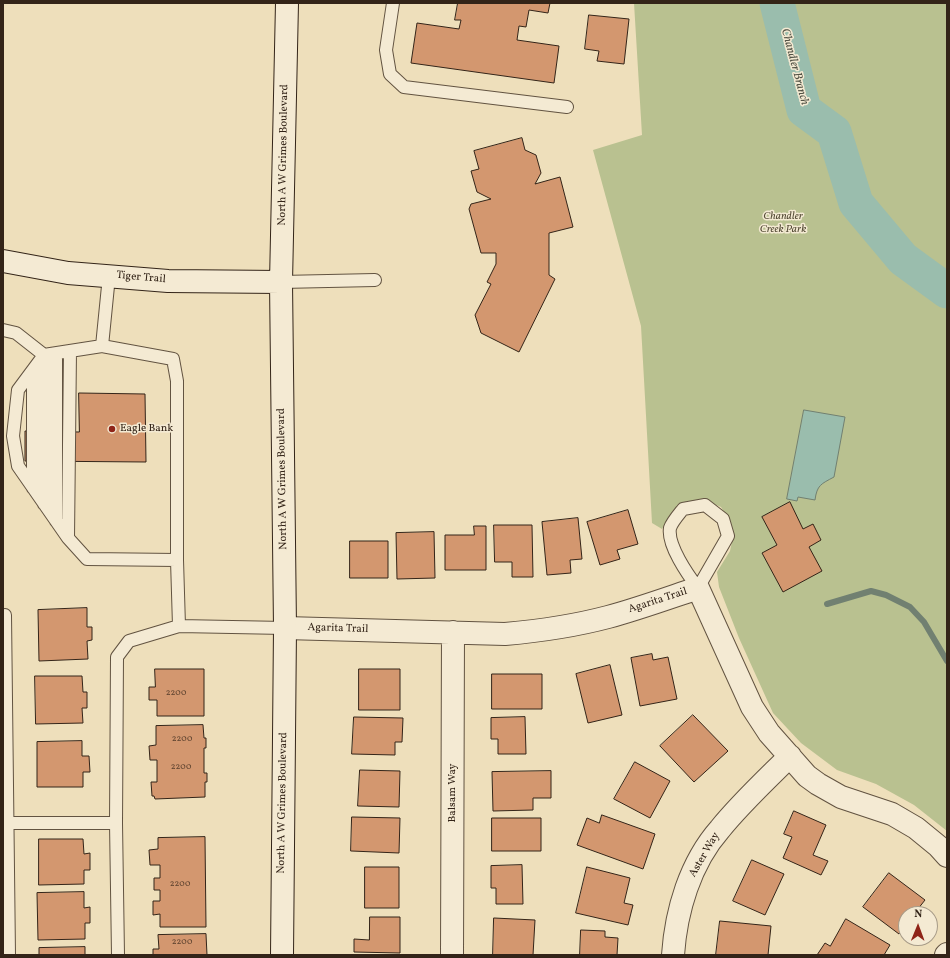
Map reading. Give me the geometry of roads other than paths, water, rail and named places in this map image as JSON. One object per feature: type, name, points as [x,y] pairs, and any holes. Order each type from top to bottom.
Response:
[{"type":"street","name":"North A W Grimes Boulevard","points":[[282,955],[285,628],[281,282],[287,3]]},
{"type":"street","name":"Tiger Trail","points":[[3,261],[68,273],[168,281],[281,282]]},
{"type":"street","name":"Agarita Trail","points":[[285,628],[505,634],[539,631],[606,617],[698,588],[752,707],[769,733],[807,776],[841,797],[892,814],[916,828],[938,846],[947,856]]},
{"type":"street","name":"Balsam Way","points":[[452,955],[453,632]]},
{"type":"street","name":"Aster Way","points":[[673,955],[674,939],[680,905],[692,873],[709,843],[719,829],[790,756]]},
{"type":"lane","points":[[393,3],[386,50],[390,74],[404,87],[567,107]]},
{"type":"lane","points":[[102,346],[109,276]]},
{"type":"lane","points":[[281,282],[375,280]]},
{"type":"lane","points":[[3,330],[16,333],[44,355]]},
{"type":"lane","points":[[177,560],[87,559],[68,538],[18,466],[12,436],[18,390],[44,355],[102,346],[173,360],[177,381],[177,560],[179,626]]},
{"type":"lane","points":[[68,538],[70,351]]},
{"type":"lane","points":[[56,353],[56,521]]},
{"type":"lane","points":[[44,355],[44,504]]},
{"type":"lane","points":[[33,370],[33,488]]},
{"type":"lane","points":[[705,505],[723,519],[728,536],[698,588],[687,573],[672,546],[670,528],[682,509],[705,505]]},
{"type":"lane","points":[[5,615],[5,823],[9,955]]},
{"type":"lane","points":[[118,955],[116,823],[117,657],[129,641],[179,626],[285,628]]},
{"type":"lane","points":[[5,823],[116,823]]},
{"type":"waterway","name":"Chandler Branch","points":[[777,3],[804,110],[834,132],[856,203],[903,259],[947,291]]},
{"type":"waterway","points":[[827,604],[871,591],[886,595],[910,607],[924,622],[947,661]]},
{"type":"place","name":"Eagle Bank","points":[[112,429]]},
{"type":"park label","name":"Chandler Creek Park","points":[[783,223]]}]
